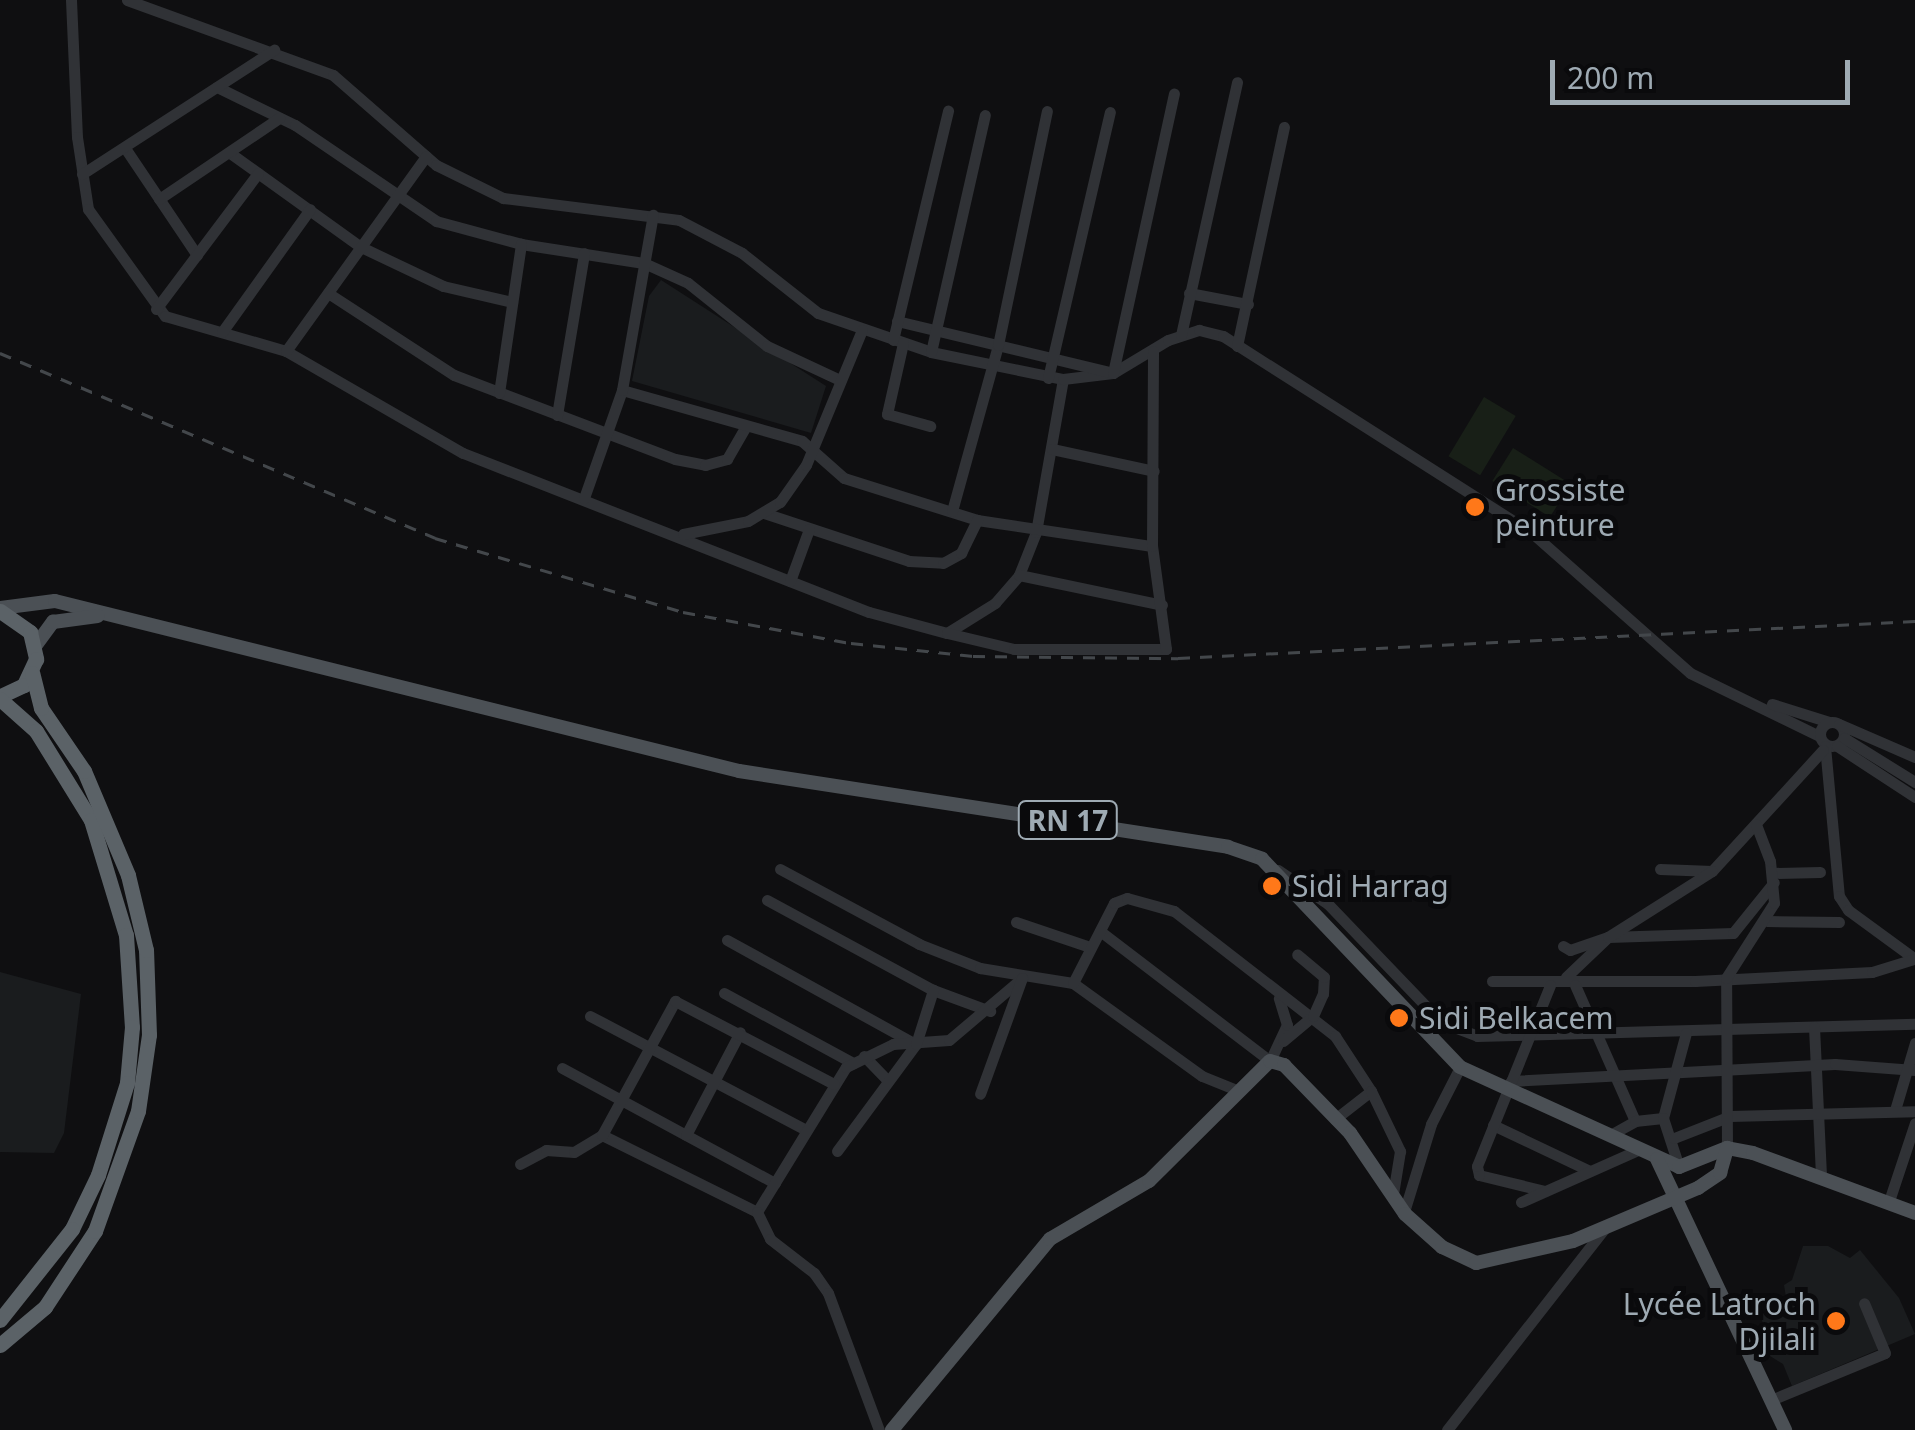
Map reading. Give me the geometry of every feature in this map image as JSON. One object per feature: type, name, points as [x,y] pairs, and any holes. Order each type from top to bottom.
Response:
[{"type":"highway","points":[[0,610],[22,620],[36,645],[32,673],[41,708],[97,796],[128,875],[146,950],[149,1035],[138,1111],[95,1232],[45,1306],[3,1345]]},
{"type":"highway","points":[[0,1320],[72,1229],[98,1175],[127,1082],[132,1027],[126,935],[101,844],[55,758],[0,698],[32,673]]},
{"type":"main road","name":"RN 17","points":[[0,610],[38,600],[114,614],[739,771],[1161,833],[1262,859]]},
{"type":"main road","name":"RN 17","points":[[36,645],[53,622],[114,614]]},
{"type":"main road","points":[[1262,859],[1460,1068],[1509,1085],[1679,1167],[1727,1148],[1821,1176],[1915,1212]]},
{"type":"main road","points":[[892,1430],[1050,1239],[1149,1181],[1274,1053],[1336,1119],[1404,1212],[1442,1247],[1476,1264],[1605,1228],[1720,1172],[1727,1148]]},
{"type":"main road","points":[[1657,1159],[1784,1430]]},
{"type":"street","points":[[71,0],[82,174],[93,221],[156,309],[286,351],[372,396],[432,437],[869,612],[1014,649],[1162,651],[1162,605],[1152,546],[1153,351]]},
{"type":"street","points":[[127,0],[274,50],[333,75],[426,156],[503,198],[679,220],[742,253],[801,303],[862,330],[932,352],[990,367],[1063,378],[1113,373],[1181,335],[1198,330],[1238,346],[1532,533],[1690,674],[1915,782]]},
{"type":"street","points":[[82,174],[274,50]]},
{"type":"street","points":[[1181,335],[1237,82]]},
{"type":"street","points":[[218,87],[279,118],[436,221],[521,244],[644,264],[688,283],[767,346],[840,380]]},
{"type":"street","points":[[1113,373],[1174,94]]},
{"type":"street","points":[[930,426],[887,414],[898,320],[948,110]]},
{"type":"street","points":[[952,511],[998,345],[1047,111]]},
{"type":"street","points":[[1048,378],[1110,112]]},
{"type":"street","points":[[932,352],[985,115]]},
{"type":"street","points":[[159,199],[279,118]]},
{"type":"street","points":[[1238,346],[1284,127]]},
{"type":"street","points":[[124,148],[197,256]]},
{"type":"street","points":[[230,153],[362,247],[444,286],[512,302]]},
{"type":"street","points":[[286,351],[426,156]]},
{"type":"street","points":[[156,309],[258,172]]},
{"type":"street","points":[[222,332],[310,209]]},
{"type":"street","points":[[584,498],[609,438],[622,390],[653,215]]},
{"type":"street","points":[[500,393],[521,244]]},
{"type":"street","points":[[557,414],[584,253]]},
{"type":"street","points":[[328,293],[454,375],[609,438],[706,465],[728,460],[746,426]]},
{"type":"street","points":[[1189,293],[1248,304]]},
{"type":"street","points":[[898,320],[934,332],[1054,355],[1113,373]]},
{"type":"street","points":[[682,534],[764,513],[780,502],[814,447],[862,330]]},
{"type":"street","points":[[947,633],[995,604],[1019,575],[1036,532],[1063,378]]},
{"type":"street","points":[[622,390],[814,447],[844,478],[978,520],[1036,532],[1152,546]]},
{"type":"street","points":[[1052,449],[1154,471]]},
{"type":"street","points":[[764,513],[909,561],[943,563],[961,552],[978,520]]},
{"type":"street","points":[[790,580],[808,528]]},
{"type":"street","points":[[1019,575],[1162,605]]},
{"type":"street","points":[[1755,703],[1809,711],[1915,757]]},
{"type":"street","points":[[1834,723],[1831,861],[1839,896],[1848,910],[1914,959]]},
{"type":"street","points":[[1571,981],[1608,938],[1712,871],[1831,741],[1834,723]]},
{"type":"street","points":[[1831,741],[1915,798]]},
{"type":"street","points":[[1727,1148],[1730,1070],[1726,978],[1766,920],[1773,878],[1756,825]]},
{"type":"street","points":[[1262,859],[1328,904],[1441,1022],[1478,1036],[1915,1024]]},
{"type":"street","points":[[780,869],[919,944],[1022,978],[1073,984],[1202,1076],[1238,1091]]},
{"type":"street","points":[[1660,869],[1712,871]]},
{"type":"street","points":[[1563,946],[1608,938],[1734,933],[1773,878],[1820,872]]},
{"type":"street","points":[[1073,984],[1114,903],[1127,898],[1174,911],[1280,998],[1312,1016],[1335,1036],[1372,1091],[1400,1151],[1393,1194]]},
{"type":"street","points":[[767,900],[934,990],[990,1011]]},
{"type":"street","points":[[1766,920],[1839,922]]},
{"type":"street","points":[[1016,922],[1090,946]]},
{"type":"street","points":[[1100,931],[1274,1053]]},
{"type":"street","points":[[726,940],[916,1044]]},
{"type":"street","points":[[1274,1053],[1312,1016],[1324,977],[1298,954]]},
{"type":"street","points":[[1492,980],[1550,986],[1571,981],[1872,972],[1914,959]]},
{"type":"street","points":[[757,1212],[834,1084],[859,1060],[893,1044],[948,1040],[990,1011],[1022,978]]},
{"type":"street","points":[[980,1094],[1022,978]]},
{"type":"street","points":[[1571,981],[1618,1076],[1635,1121]]},
{"type":"street","points":[[1546,1191],[1479,1175],[1493,1125],[1550,986]]},
{"type":"street","points":[[837,1151],[916,1044],[934,990]]},
{"type":"street","points":[[724,992],[859,1060],[887,1080]]},
{"type":"street","points":[[1274,1053],[1287,1025],[1280,998]]},
{"type":"street","points":[[520,1164],[546,1150],[574,1152],[602,1135],[676,1001],[834,1084]]},
{"type":"street","points":[[590,1016],[806,1130]]},
{"type":"street","points":[[1814,1027],[1815,1113],[1821,1176]]},
{"type":"street","points":[[686,1135],[740,1032]]},
{"type":"street","points":[[1679,1167],[1674,1138],[1663,1118],[1686,1032]]},
{"type":"street","points":[[1895,1110],[1911,1067],[1915,1043]]},
{"type":"street","points":[[1509,1085],[1815,1065],[1911,1067]]},
{"type":"street","points":[[562,1068],[775,1183]]},
{"type":"street","points":[[1404,1212],[1431,1124],[1460,1068]]},
{"type":"street","points":[[1336,1119],[1372,1091]]},
{"type":"street","points":[[1674,1138],[1730,1116],[1915,1111]]},
{"type":"street","points":[[1612,1134],[1635,1121],[1663,1118]]},
{"type":"street","points":[[1889,1201],[1915,1123]]},
{"type":"street","points":[[1493,1125],[1590,1171]]},
{"type":"street","points":[[602,1135],[757,1212],[770,1238],[814,1273],[828,1293],[879,1430]]},
{"type":"street","points":[[1522,1202],[1638,1150]]},
{"type":"street","points":[[1448,1430],[1605,1228]]},
{"type":"street","points":[[1771,1400],[1885,1354],[1864,1303]]},
{"type":"shaded area","points":[[661,280],[826,386],[811,433],[632,381],[649,296]]},
{"type":"shaded area","points":[[1484,397],[1516,416],[1480,475],[1448,456]]},
{"type":"shaded area","points":[[1513,448],[1571,484],[1550,517],[1492,481]]},
{"type":"shaded area","points":[[0,972],[81,994],[64,1133],[54,1153],[0,1152]]},
{"type":"shaded area","name":"Lycée Latroch Djilali","points":[[1803,1246],[1828,1246],[1850,1258],[1860,1250],[1899,1298],[1915,1334],[1792,1386],[1783,1364],[1770,1356],[1760,1311],[1786,1297],[1784,1285],[1792,1280]]},
{"type":"railway","points":[[0,353],[435,538],[683,612],[851,643],[973,656],[1178,658],[1915,621]]},
{"type":"place","name":"Grossiste peinture","points":[[1475,507]]},
{"type":"place","name":"Sidi Harrag","points":[[1272,886]]},
{"type":"place","name":"Sidi Belkacem","points":[[1399,1018]]},
{"type":"place","name":"Lycée Latroch Djilali","points":[[1836,1321]]}]
